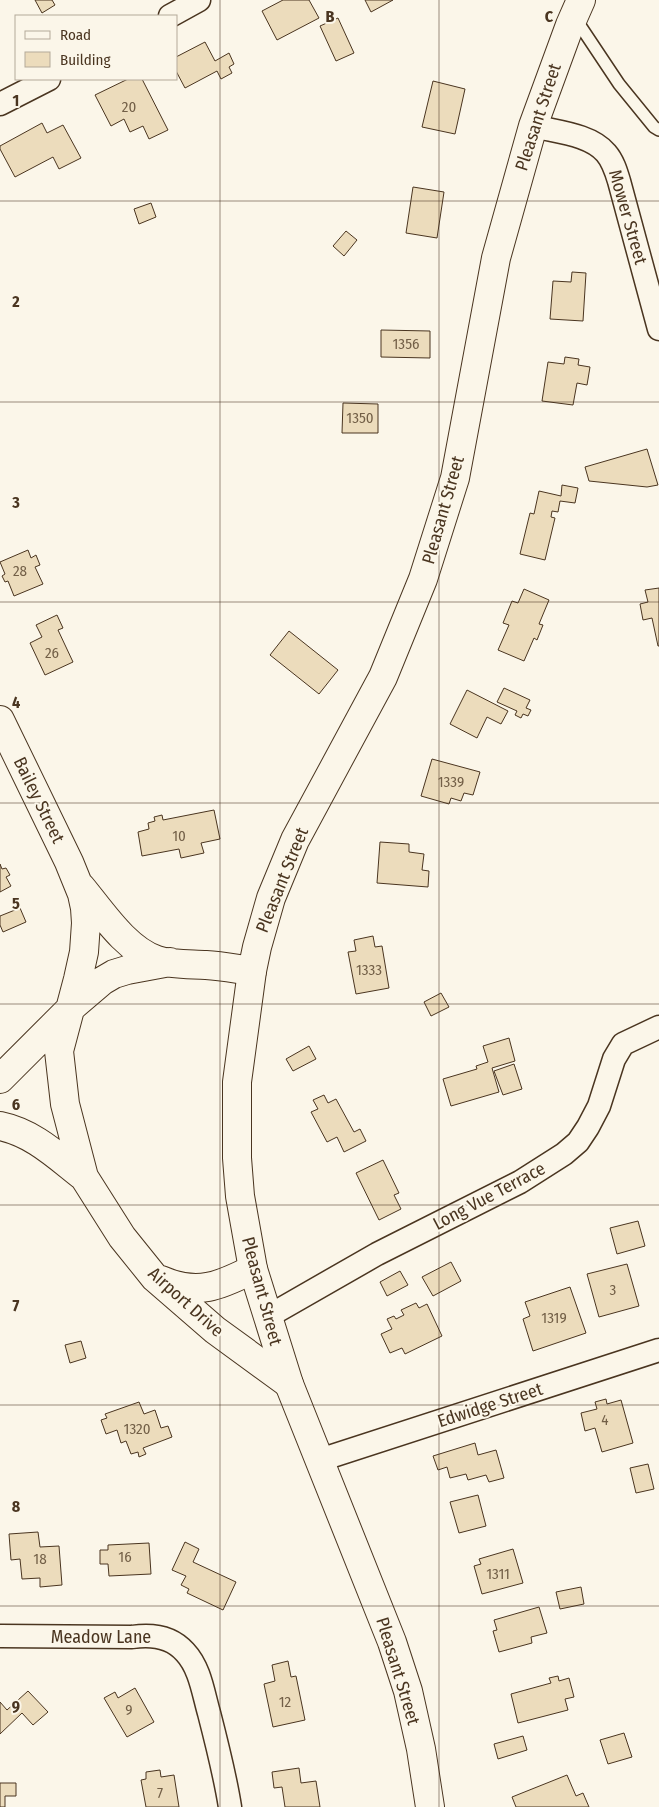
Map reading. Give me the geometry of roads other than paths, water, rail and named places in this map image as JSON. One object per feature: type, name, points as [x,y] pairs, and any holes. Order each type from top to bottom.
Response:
[{"type":"main road","name":"Pleasant Street","points":[[430,1807],[421,1749],[408,1691],[392,1642],[289,1384],[253,1269],[240,1196],[236,1120],[237,1082],[252,971],[264,920],[283,868],[302,827],[383,677],[423,579],[455,478],[496,258],[533,126],[577,8]]},
{"type":"main road","name":"Bailey Street","points":[[0,720],[52,824],[77,882],[85,908],[85,938],[78,979],[70,1009]]},
{"type":"main road","name":"Bailey Street","points":[[77,882],[130,944],[149,957],[170,962],[252,971]]},
{"type":"main road","points":[[0,1079],[70,1009],[102,981],[114,974],[138,967],[170,962]]},
{"type":"main road","name":"Airport Drive","points":[[70,1009],[59,1051],[65,1104],[84,1178]]},
{"type":"main road","name":"Airport Drive","points":[[0,1126],[27,1135],[54,1153],[84,1178],[122,1238],[155,1278],[215,1330],[289,1384]]},
{"type":"main road","points":[[155,1278],[181,1288],[203,1289],[230,1281],[253,1269]]},
{"type":"street","points":[[172,15],[199,0]]},
{"type":"street","points":[[0,104],[47,80]]},
{"type":"street","name":"Mower Street","points":[[533,126],[584,139],[599,146],[610,158],[619,181],[659,329]]},
{"type":"street","name":"Long Vue Terrace","points":[[267,1317],[378,1254],[520,1182],[564,1154],[578,1142],[588,1127],[599,1106],[614,1058],[623,1044],[659,1027]]},
{"type":"street","name":"Edwidge Street","points":[[320,1460],[659,1350]]},
{"type":"street","name":"Meadow Lane","points":[[0,1636],[132,1637],[152,1635],[178,1646],[192,1660],[199,1677],[220,1756],[230,1807]]},
{"type":"lane","points":[[577,8],[619,84],[654,127],[659,130]]}]
